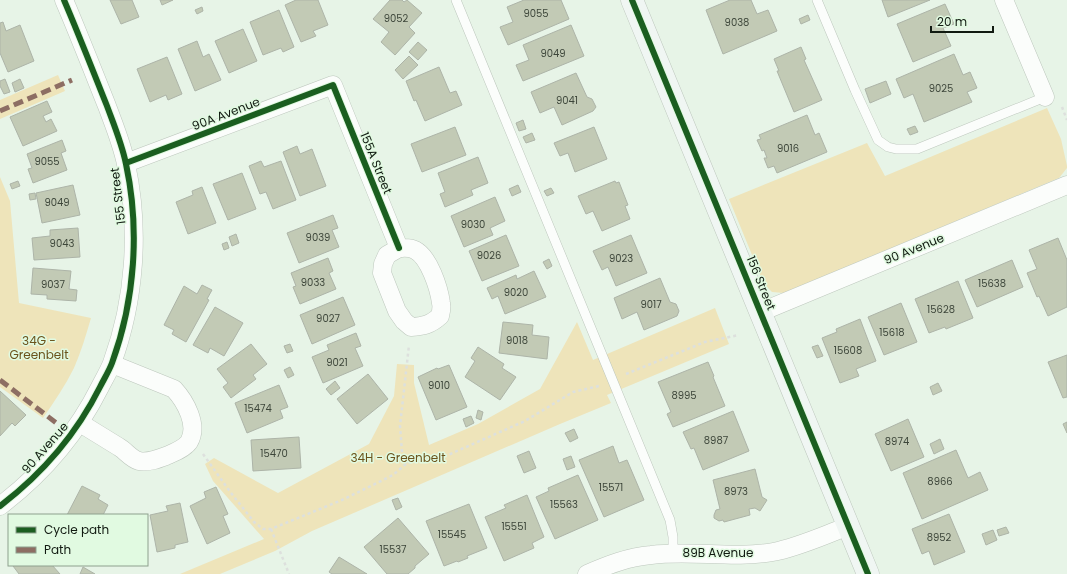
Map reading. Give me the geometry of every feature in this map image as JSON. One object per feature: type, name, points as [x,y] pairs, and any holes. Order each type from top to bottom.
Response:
[{"type":"main road","name":"156 Street","points":[[632,0],[868,574]]},
{"type":"street","name":"155 Street","points":[[64,0],[117,133],[126,163],[132,205],[134,249],[130,297],[112,364],[96,395]]},
{"type":"street","points":[[1004,0],[1045,97]]},
{"type":"street","name":"90A Avenue","points":[[126,163],[333,85]]},
{"type":"street","name":"155A Street","points":[[333,85],[399,248]]},
{"type":"street","name":"90 Avenue","points":[[761,312],[1067,185]]},
{"type":"street","name":"90 Avenue","points":[[80,423],[141,462],[150,461],[170,454],[182,448],[189,442],[192,433],[192,422],[181,396],[174,389],[112,364]]},
{"type":"street","name":"90 Avenue","points":[[0,506],[36,476],[68,440],[80,423],[96,395]]},
{"type":"street","name":"89B Avenue","points":[[587,574],[627,559],[650,555],[673,553],[741,555],[774,552],[806,543],[848,526]]},
{"type":"lane","points":[[456,0],[670,520],[673,537],[673,553]]},
{"type":"lane","points":[[817,0],[878,140],[888,147],[902,150],[917,149],[1045,97]]},
{"type":"path","points":[[1061,106],[1067,120]]},
{"type":"path","points":[[621,376],[705,342],[738,334]]},
{"type":"path","points":[[407,463],[402,452],[400,426],[409,345]]},
{"type":"path","points":[[200,448],[231,493],[254,522],[263,529],[271,529],[342,500],[393,475],[407,463],[435,459],[448,455],[525,422],[572,392],[603,385]]},
{"type":"path","points":[[271,529],[289,574]]},
{"type":"green space","points":[[58,75],[65,91],[0,119],[0,100]]},
{"type":"green space","points":[[1047,108],[1061,139],[1067,166],[1059,178],[784,293],[772,292],[764,284],[729,199],[867,143],[885,176]]},
{"type":"green space","name":"34G - Greenbelt","points":[[0,177],[10,201],[19,303],[91,318],[74,368],[43,418],[0,387]]},
{"type":"green space","name":"34H - Greenbelt","points":[[715,308],[729,344],[607,395],[611,403],[312,531],[275,551],[220,574],[180,574],[264,539],[213,481],[205,464],[214,458],[278,493],[369,444],[394,396],[397,364],[414,365],[414,383],[429,445],[478,424],[540,389],[577,322],[593,360]]},
{"type":"building","points":[[110,0],[132,0],[139,17],[121,24]]},
{"type":"building","points":[[160,0],[173,0],[162,5]]},
{"type":"building","points":[[296,0],[318,0],[328,25],[313,31],[316,36],[301,42],[285,5]]},
{"type":"building","points":[[390,0],[402,0],[404,2],[407,0],[422,13],[409,27],[415,33],[395,55],[381,42],[389,32],[373,19]]},
{"type":"building","points":[[524,0],[561,0],[569,19],[508,45],[500,27],[513,22],[507,7]]},
{"type":"building","points":[[730,0],[751,0],[757,14],[768,10],[777,31],[723,54],[706,10]]},
{"type":"building","points":[[882,0],[930,0],[888,17]]},
{"type":"building","points":[[945,4],[954,24],[943,28],[951,46],[913,62],[897,24]]},
{"type":"building","points":[[202,7],[203,11],[197,14],[195,10]]},
{"type":"building","points":[[279,10],[294,47],[283,52],[281,48],[263,55],[250,22]]},
{"type":"building","points":[[808,15],[810,20],[801,24],[799,19]]},
{"type":"building","points":[[3,22],[6,31],[20,25],[34,61],[8,72],[0,53],[0,23]]},
{"type":"building","points":[[571,25],[584,56],[523,81],[516,65],[529,60],[523,45]]},
{"type":"building","points":[[243,29],[257,61],[229,73],[215,41]]},
{"type":"building","points":[[197,41],[203,57],[209,54],[221,80],[195,91],[178,49]]},
{"type":"building","points":[[418,42],[427,50],[418,60],[409,52]]},
{"type":"building","points":[[801,47],[806,59],[804,60],[822,100],[794,112],[777,71],[779,71],[774,59]]},
{"type":"building","points":[[954,54],[963,75],[970,72],[977,88],[967,92],[972,102],[924,122],[913,94],[904,98],[896,79]]},
{"type":"building","points":[[409,56],[418,65],[403,79],[395,70]]},
{"type":"building","points":[[167,57],[182,94],[168,100],[166,95],[150,102],[137,69]]},
{"type":"building","points":[[439,67],[450,93],[456,91],[462,105],[425,121],[416,100],[414,101],[406,81]]},
{"type":"building","points":[[576,73],[587,97],[592,99],[596,107],[593,111],[562,125],[554,107],[540,113],[531,92]]},
{"type":"building","points":[[5,79],[10,92],[4,94],[0,86],[0,81]]},
{"type":"building","points":[[20,79],[24,88],[15,92],[12,83]]},
{"type":"building","points":[[886,81],[891,94],[870,103],[865,89]]},
{"type":"building","points":[[47,101],[52,112],[43,116],[46,122],[51,119],[57,131],[23,146],[10,117]]},
{"type":"building","points":[[807,115],[815,135],[819,133],[827,152],[777,173],[774,166],[768,168],[764,158],[767,158],[764,150],[762,151],[757,140],[761,139],[759,135]]},
{"type":"building","points":[[523,120],[526,129],[519,131],[516,123]]},
{"type":"building","points":[[915,126],[918,132],[910,135],[907,129]]},
{"type":"building","points":[[455,127],[466,155],[422,172],[411,144]]},
{"type":"building","points":[[594,127],[607,159],[575,172],[568,153],[560,156],[554,143]]},
{"type":"building","points":[[532,133],[535,140],[526,143],[523,137]]},
{"type":"building","points":[[62,140],[66,151],[61,153],[67,170],[33,183],[28,169],[32,168],[27,154]]},
{"type":"building","points":[[297,146],[300,154],[312,149],[326,186],[300,196],[283,152]]},
{"type":"building","points":[[478,157],[488,183],[471,190],[473,195],[445,207],[440,194],[445,192],[438,173]]},
{"type":"building","points":[[261,161],[264,167],[281,161],[296,200],[273,209],[266,192],[260,194],[249,166]]},
{"type":"building","points":[[242,173],[256,209],[228,220],[213,184]]},
{"type":"building","points":[[18,181],[20,186],[12,189],[10,184]]},
{"type":"building","points":[[615,181],[616,183],[619,182],[628,205],[625,206],[630,219],[602,231],[593,211],[586,214],[578,196]]},
{"type":"building","points":[[73,185],[80,215],[42,223],[36,193]]},
{"type":"building","points":[[518,185],[521,192],[512,196],[509,189]]},
{"type":"building","points":[[202,187],[216,223],[188,234],[176,202],[193,195],[192,191]]},
{"type":"building","points":[[551,188],[554,193],[547,196],[544,191]]},
{"type":"building","points":[[35,193],[36,199],[30,200],[29,194]]},
{"type":"building","points":[[495,197],[505,221],[490,228],[493,235],[464,247],[451,216]]},
{"type":"building","points":[[333,215],[338,228],[332,230],[339,247],[299,263],[287,233]]},
{"type":"building","points":[[78,228],[80,257],[34,260],[32,238],[50,236],[50,230]]},
{"type":"building","points":[[236,234],[239,243],[232,246],[229,237]]},
{"type":"building","points":[[506,235],[519,266],[482,281],[469,251]]},
{"type":"building","points":[[631,235],[647,273],[616,286],[608,267],[602,270],[593,251]]},
{"type":"building","points":[[1058,238],[1067,260],[1067,307],[1048,316],[1039,296],[1037,297],[1027,273],[1037,269],[1029,250]]},
{"type":"building","points":[[227,242],[229,248],[224,250],[222,244]]},
{"type":"building","points":[[328,258],[333,271],[329,273],[336,289],[300,304],[293,287],[296,286],[291,273]]},
{"type":"building","points":[[549,259],[552,266],[547,269],[543,262]]},
{"type":"building","points":[[1012,260],[1023,287],[977,307],[965,280]]},
{"type":"building","points":[[33,268],[71,271],[69,289],[77,290],[76,301],[47,299],[47,295],[31,294]]},
{"type":"building","points":[[534,271],[546,297],[505,314],[498,296],[492,299],[487,288],[516,275],[517,279]]},
{"type":"building","points":[[660,278],[670,302],[676,304],[679,311],[677,316],[644,330],[637,312],[622,319],[614,298]]},
{"type":"building","points":[[958,281],[973,318],[946,329],[945,327],[929,333],[915,299]]},
{"type":"building","points":[[202,285],[212,290],[207,299],[209,300],[186,342],[172,334],[174,330],[164,325],[184,286],[197,294]]},
{"type":"building","points":[[343,297],[355,325],[312,344],[300,315]]},
{"type":"building","points":[[901,303],[917,342],[884,355],[868,317]]},
{"type":"building","points":[[215,307],[243,323],[224,356],[210,348],[208,353],[193,345]]},
{"type":"building","points":[[860,319],[876,361],[856,369],[859,376],[840,383],[822,338],[837,332],[836,329]]},
{"type":"building","points":[[503,322],[533,325],[532,335],[549,337],[547,359],[499,353]]},
{"type":"building","points":[[356,333],[361,346],[355,348],[363,366],[323,383],[312,357],[329,350],[327,345]]},
{"type":"building","points":[[251,344],[267,364],[253,375],[256,379],[231,398],[223,387],[228,383],[217,369]]},
{"type":"building","points":[[290,344],[293,351],[287,353],[284,346]]},
{"type":"building","points":[[818,345],[823,356],[817,358],[812,347]]},
{"type":"building","points":[[478,347],[504,364],[502,368],[516,377],[500,400],[465,377],[475,361],[471,358]]},
{"type":"building","points":[[1067,355],[1067,397],[1063,398],[1048,362]]},
{"type":"building","points":[[708,362],[725,406],[673,427],[667,414],[671,412],[658,382]]},
{"type":"building","points":[[449,365],[467,407],[436,420],[418,377],[437,368],[438,369]]},
{"type":"building","points":[[290,367],[294,375],[288,378],[284,370]]},
{"type":"building","points":[[368,374],[388,399],[357,424],[337,399]]},
{"type":"building","points":[[335,381],[340,388],[331,395],[326,389]]},
{"type":"building","points":[[938,383],[942,391],[933,395],[930,387]]},
{"type":"building","points":[[279,385],[288,407],[280,410],[283,418],[247,433],[235,403]]},
{"type":"building","points":[[0,391],[26,415],[15,426],[12,423],[0,436]]},
{"type":"building","points":[[478,410],[483,412],[481,420],[476,418]]},
{"type":"building","points":[[733,411],[749,451],[703,470],[694,448],[691,449],[683,432]]},
{"type":"building","points":[[471,416],[474,423],[466,427],[463,419]]},
{"type":"building","points":[[908,419],[924,457],[891,471],[875,434]]},
{"type":"building","points":[[1067,422],[1067,433],[1063,424]]},
{"type":"building","points":[[574,429],[578,438],[570,442],[565,433]]},
{"type":"building","points":[[299,437],[301,468],[253,471],[251,440]]},
{"type":"building","points":[[940,439],[944,449],[934,454],[930,444]]},
{"type":"building","points":[[613,446],[619,463],[627,460],[644,500],[604,517],[579,460]]},
{"type":"building","points":[[956,450],[968,478],[980,472],[988,490],[922,519],[903,473]]},
{"type":"building","points":[[529,451],[536,468],[524,473],[517,456]]},
{"type":"building","points":[[571,456],[575,467],[567,470],[563,459]]},
{"type":"building","points":[[755,469],[762,497],[767,500],[760,511],[755,508],[749,509],[750,515],[724,522],[723,520],[719,521],[714,518],[716,510],[720,509],[713,480]]},
{"type":"building","points":[[578,475],[598,520],[555,539],[536,497],[549,491],[548,488]]},
{"type":"building","points":[[82,486],[100,495],[98,499],[108,505],[104,514],[68,514]]},
{"type":"building","points":[[216,487],[228,514],[223,516],[230,533],[207,544],[190,506],[206,498],[204,492]]},
{"type":"building","points":[[527,495],[544,537],[532,543],[534,548],[504,561],[485,517],[506,508],[504,505]]},
{"type":"building","points":[[398,498],[402,507],[396,510],[392,500]]},
{"type":"building","points":[[180,503],[188,542],[175,545],[175,548],[157,552],[150,515],[168,511],[166,506]]},
{"type":"building","points":[[469,504],[487,548],[467,556],[468,558],[444,566],[426,521]]},
{"type":"building","points":[[949,514],[965,552],[934,565],[929,551],[922,554],[912,529]]},
{"type":"building","points":[[398,518],[429,554],[408,574],[387,574],[364,547]]},
{"type":"building","points":[[1006,527],[1009,533],[999,536],[997,530]]},
{"type":"building","points":[[993,530],[997,540],[986,545],[982,534]]},
{"type":"building","points":[[339,557],[367,574],[332,574],[329,572]]},
{"type":"building","points":[[13,566],[53,566],[60,574],[19,574]]},
{"type":"building","points":[[83,567],[95,574],[80,574]]},
{"type":"marked path","points":[[0,111],[72,80]]},
{"type":"marked path","points":[[0,380],[59,425]]},
{"type":"cycle path","points":[[0,506],[44,467],[69,437],[91,405],[112,363],[120,339],[130,289],[133,264],[133,214],[124,157],[118,135],[107,106],[64,0]]},
{"type":"cycle path","points":[[632,0],[868,574]]},
{"type":"cycle path","points":[[126,163],[333,85],[399,248]]}]
